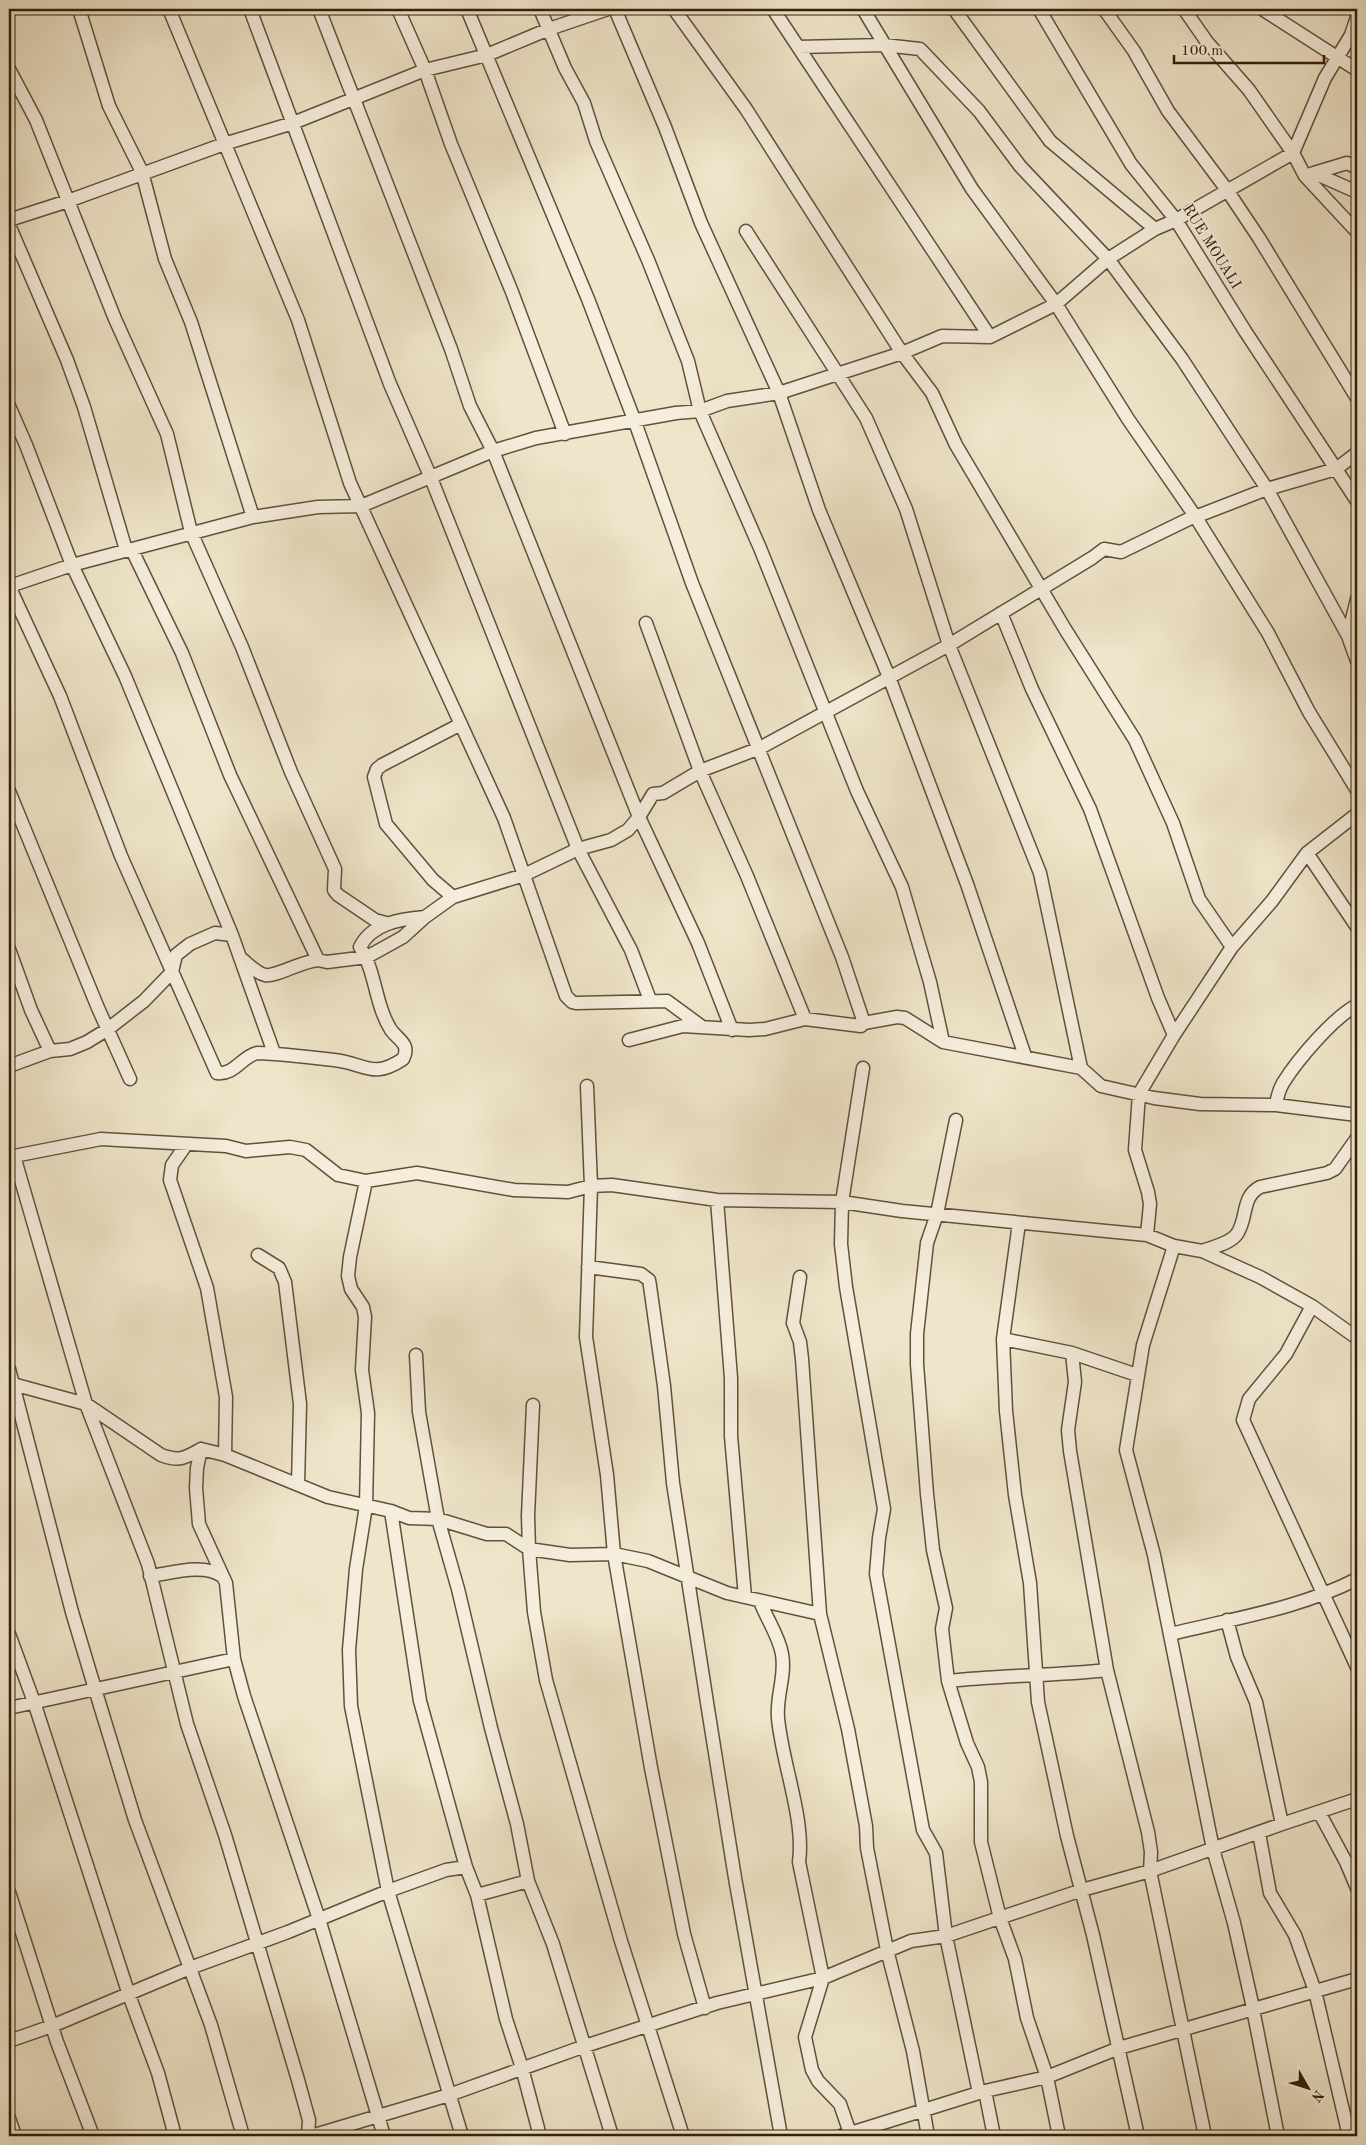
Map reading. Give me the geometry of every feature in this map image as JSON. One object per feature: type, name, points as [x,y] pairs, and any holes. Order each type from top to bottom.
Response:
[{"type":"street","points":[[79,9],[109,106],[142,172],[165,259],[191,322],[253,516]]},
{"type":"street","points":[[169,9],[298,320],[350,484],[504,818],[569,1000],[576,1003],[608,1004],[632,1004],[650,1000],[667,1001],[701,1026]]},
{"type":"street","points":[[250,9],[390,384],[431,478],[578,849],[631,950],[650,1000]]},
{"type":"street","points":[[319,9],[451,349],[470,406],[493,451],[639,817],[698,943],[732,1030]]},
{"type":"street","points":[[398,9],[425,70],[451,144],[512,292],[565,434]]},
{"type":"street","points":[[468,9],[588,299],[635,422],[692,583],[760,748],[842,957],[864,1023]]},
{"type":"street","points":[[540,9],[565,68],[584,103],[596,141],[648,260],[688,361],[700,411],[760,548],[857,791],[902,887],[930,982],[943,1042]]},
{"type":"street","points":[[9,220],[68,201],[142,172],[293,123],[425,70],[487,55],[549,29],[608,9]]},
{"type":"street","points":[[615,9],[665,127],[701,223],[780,393],[819,510],[889,677],[967,884],[1025,1056]]},
{"type":"street","points":[[674,9],[746,110],[902,353],[932,393],[956,445],[1040,589],[1135,740],[1173,823],[1199,899],[1232,947]]},
{"type":"street","points":[[773,9],[990,336]]},
{"type":"street","points":[[863,9],[972,189],[1056,304],[1128,419],[1195,517],[1268,632],[1309,712],[1357,790]]},
{"type":"street","points":[[954,9],[1050,141],[1155,228]]},
{"type":"street","name":"RUE MOUALI","points":[[1039,9],[1132,164],[1176,220],[1244,331],[1357,501]]},
{"type":"street","points":[[1104,9],[1134,51],[1168,111],[1228,190],[1357,398]]},
{"type":"street","points":[[1184,9],[1207,42],[1249,90],[1310,175],[1357,232]]},
{"type":"street","points":[[1262,9],[1357,70]]},
{"type":"street","points":[[386,923],[363,941],[360,947],[367,957],[380,1003],[391,1030],[404,1042],[406,1050],[403,1058],[385,1069],[365,1070],[336,1060],[274,1053],[251,1054],[231,1072],[217,1073],[121,856],[60,696],[9,589],[72,565],[253,516],[318,507],[361,506],[493,451],[536,438],[635,422],[676,413],[700,411],[727,401],[780,393],[902,353],[942,336],[990,336],[1056,304],[1108,259],[1155,228],[1176,220],[1294,153],[1325,78],[1339,57],[1357,17]]},
{"type":"street","points":[[798,47],[884,45],[920,49],[979,111],[1020,166],[1108,259],[1182,359],[1267,489],[1348,636],[1357,661]]},
{"type":"street","points":[[9,69],[36,120],[115,319],[167,434],[191,532],[242,647],[291,772],[335,868],[334,890],[338,895],[375,920],[386,923],[424,917]]},
{"type":"street","points":[[1310,175],[1347,163],[1357,168]]},
{"type":"street","points":[[1310,175],[1357,192]]},
{"type":"street","points":[[9,226],[71,370],[129,550],[182,653],[230,775],[318,960]]},
{"type":"street","points":[[746,231],[866,418],[886,459],[906,509],[949,645],[1040,873],[1081,1068]]},
{"type":"street","points":[[9,406],[72,565],[125,676],[242,959],[274,1053]]},
{"type":"street","points":[[242,959],[256,971],[271,975],[307,961],[318,960],[327,962],[367,957],[408,934],[424,917],[453,897],[524,875],[578,849],[611,840],[628,830],[639,817],[653,794],[663,793],[700,771],[760,748],[827,712],[949,645],[1104,549],[1121,552],[1195,517],[1267,489],[1336,469],[1357,453]]},
{"type":"street","points":[[1348,636],[1357,599]]},
{"type":"street","points":[[1001,613],[1032,689],[1090,809],[1158,998],[1174,1035]]},
{"type":"street","points":[[646,623],[700,771],[747,876],[805,1019]]},
{"type":"street","points":[[453,897],[433,880],[386,824],[374,777],[382,765],[461,724]]},
{"type":"street","points":[[9,791],[130,1079]]},
{"type":"street","points":[[1147,1235],[1150,1204],[1135,1150],[1140,1094],[1174,1035],[1232,947],[1272,901],[1307,853],[1357,814]]},
{"type":"street","points":[[1307,853],[1357,927]]},
{"type":"street","points":[[9,1066],[50,1051],[70,1049],[108,1029],[139,1005],[172,972],[176,956],[190,944],[216,933],[232,935]]},
{"type":"street","points":[[9,949],[31,1010],[50,1051]]},
{"type":"street","points":[[1276,1105],[1283,1082],[1330,1026],[1341,1015],[1357,1005]]},
{"type":"street","points":[[629,1040],[683,1026],[732,1030],[765,1029],[805,1019],[861,1026],[864,1023],[897,1017],[905,1018],[943,1042],[1081,1068],[1101,1086],[1200,1104],[1276,1105],[1357,1115]]},
{"type":"street","points":[[863,1068],[842,1202],[841,1244],[846,1287],[884,1509],[876,1574],[923,1830],[936,1853],[946,1936],[994,2136]]},
{"type":"street","points":[[587,1086],[591,1186],[586,1337],[608,1475],[614,1554],[651,1768],[684,1934],[705,2008]]},
{"type":"street","points":[[956,1120],[937,1214],[927,1243],[917,1334],[917,1364],[933,1550],[946,1608],[942,1629],[948,1681],[981,1782],[981,1842],[1000,1918],[1015,1958],[1027,2018],[1047,2077],[1058,2136]]},
{"type":"street","points":[[1202,1251],[1230,1241],[1236,1234],[1249,1196],[1254,1190],[1260,1187],[1327,1174],[1335,1169],[1357,1138]]},
{"type":"street","points":[[1357,1338],[1312,1306],[1260,1277],[1202,1251],[1174,1246],[1147,1235],[1019,1223],[842,1202],[717,1200],[612,1185],[591,1186],[568,1192],[514,1190],[417,1173],[366,1180],[338,1175],[306,1150],[290,1147],[246,1151],[226,1146],[101,1139],[12,1157],[86,1404],[150,1576],[187,1724],[224,1835],[257,1944],[309,2120],[310,2136],[449,2094],[649,2025],[756,1993],[823,1978],[911,1941],[946,1936],[1082,1890],[1150,1871],[1357,1799]]},
{"type":"street","points":[[186,1145],[172,1165],[170,1180],[207,1288],[226,1398],[225,1456]]},
{"type":"street","points":[[366,1180],[350,1257],[348,1276],[351,1289],[363,1306],[365,1317],[362,1370],[368,1412],[369,1444],[366,1506],[356,1569],[349,1650],[351,1706],[388,1891],[462,2136]]},
{"type":"street","points":[[717,1200],[731,1378],[731,1436],[745,1597]]},
{"type":"street","points":[[1019,1223],[1003,1339],[1006,1411],[1015,1496],[1030,1583],[1042,1726],[1052,1761],[1066,1836],[1082,1890],[1138,2136]]},
{"type":"street","points":[[1174,1246],[1143,1345],[1126,1450],[1154,1555],[1213,1849],[1234,1924],[1278,2136]]},
{"type":"street","points":[[258,1255],[279,1268],[285,1282],[300,1404],[298,1484]]},
{"type":"street","points":[[588,1267],[641,1274],[649,1280],[664,1386],[673,1483],[735,1878],[781,2136]]},
{"type":"street","points":[[800,1277],[794,1323],[800,1342],[802,1359],[820,1614],[848,1729],[866,1826],[867,1848],[887,1950],[913,2051],[928,2136]]},
{"type":"street","points":[[1312,1306],[1286,1354],[1249,1399],[1243,1420],[1357,1667]]},
{"type":"street","points":[[1003,1339],[1072,1353],[1137,1374]]},
{"type":"street","points":[[1072,1353],[1075,1382],[1068,1430],[1070,1451],[1107,1670],[1148,1832],[1151,1852],[1150,1871],[1205,2136]]},
{"type":"street","points":[[416,1354],[419,1412],[438,1519],[458,1589],[491,1728],[517,1824],[528,1881],[553,1944],[612,2136]]},
{"type":"street","points":[[9,1369],[11,1383],[72,1612],[95,1689],[135,1820],[211,2025],[243,2136]]},
{"type":"street","points":[[11,1383],[86,1404],[161,1455],[173,1460],[202,1450],[225,1456],[328,1497],[391,1511],[409,1518],[438,1519],[488,1534],[506,1534],[529,1549],[570,1555],[614,1554],[648,1561],[688,1578],[745,1597],[820,1614]]},
{"type":"street","points":[[533,1405],[528,1516],[529,1549],[534,1612],[546,1680],[593,1850],[683,2136]]},
{"type":"street","points":[[202,1450],[197,1468],[196,1488],[199,1524],[226,1583],[234,1660],[244,1696],[319,1919],[384,2136]]},
{"type":"street","points":[[391,1511],[420,1701],[466,1868],[477,1895],[506,2019],[522,2068],[540,2136]]},
{"type":"street","points":[[150,1576],[202,1570],[215,1572],[222,1576]]},
{"type":"street","points":[[1171,1634],[1255,1615],[1324,1596],[1357,1579]]},
{"type":"street","points":[[760,1601],[782,1652],[784,1673],[779,1694],[779,1724],[794,1802],[800,1852],[799,1862],[823,1978],[805,2037],[812,2070],[818,2081],[840,2104],[848,2135],[982,2092],[1047,2077],[1119,2048],[1357,1979]]},
{"type":"street","points":[[1227,1620],[1236,1658],[1256,1702],[1282,1824]]},
{"type":"street","points":[[9,1634],[34,1702],[129,1995],[158,2073],[175,2136]]},
{"type":"street","points":[[9,1708],[234,1660]]},
{"type":"street","points":[[948,1681],[1038,1674],[1062,1675],[1107,1670]]},
{"type":"street","points":[[1319,1812],[1346,1862],[1357,1888]]},
{"type":"street","points":[[1259,1833],[1270,1893],[1295,1934],[1315,1992],[1348,2136]]},
{"type":"street","points":[[9,2040],[52,2026],[190,1968],[257,1944],[388,1891],[446,1870],[466,1868]]},
{"type":"street","points":[[477,1895],[528,1881]]},
{"type":"street","points":[[9,1892],[52,2026],[93,2136]]},
{"type":"street","points":[[9,2118],[15,2136]]}]
